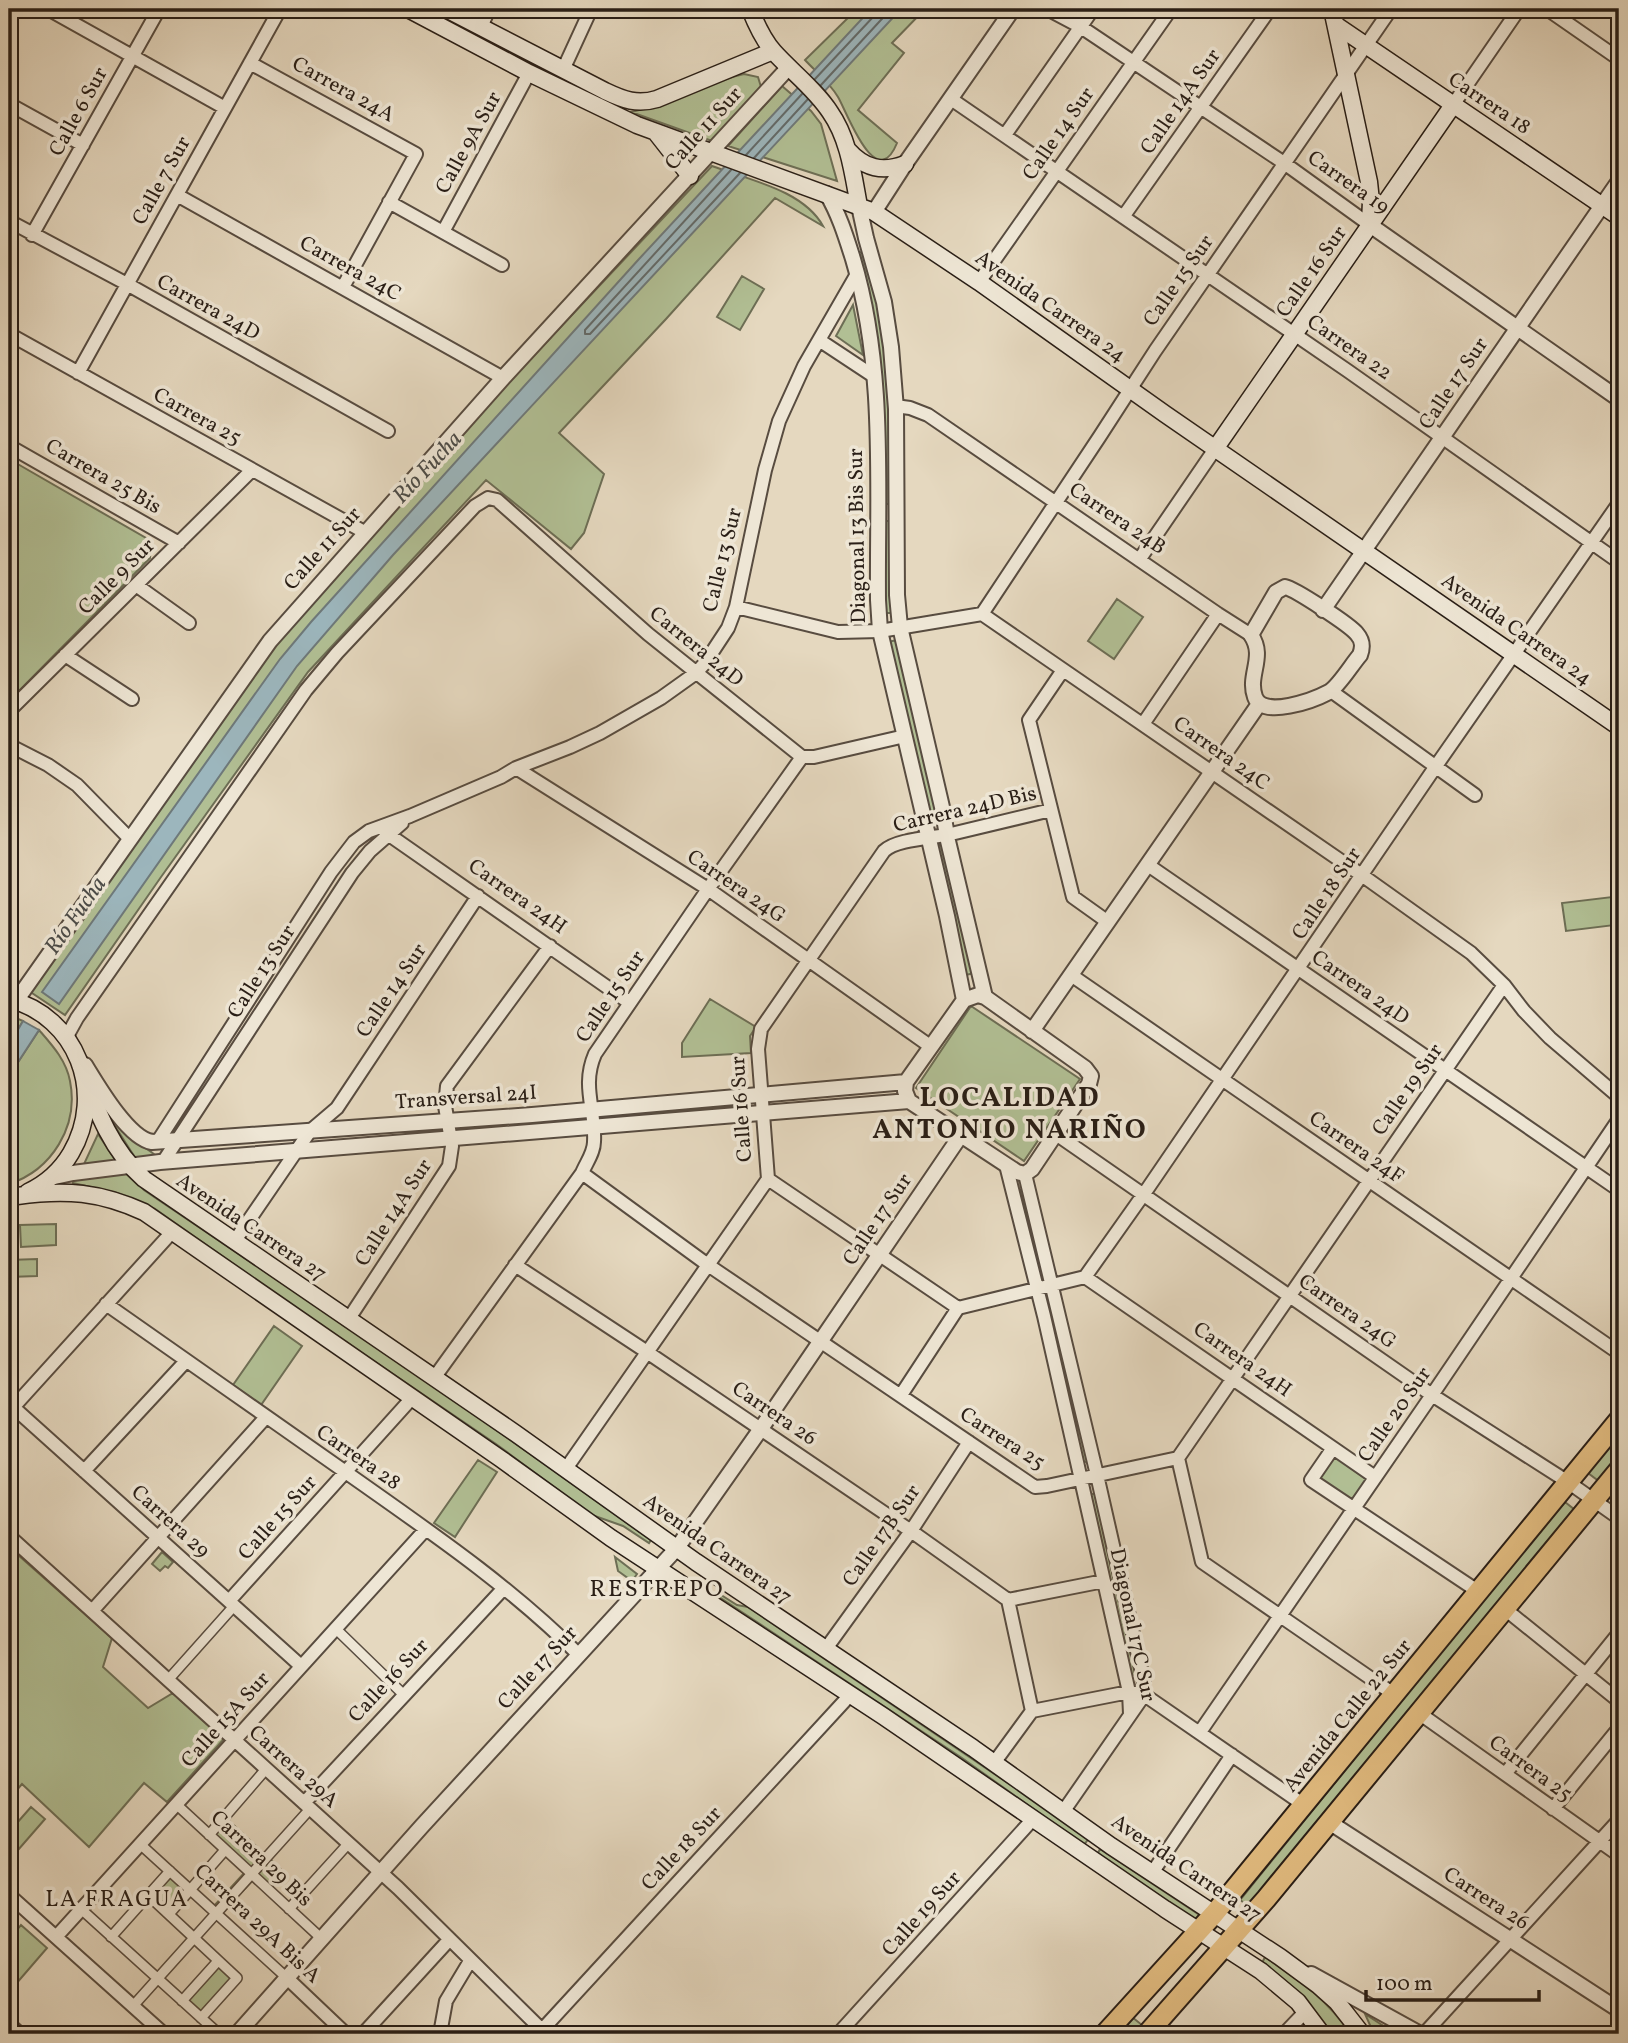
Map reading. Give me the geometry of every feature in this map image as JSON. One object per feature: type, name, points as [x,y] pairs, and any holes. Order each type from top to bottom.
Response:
[{"type":"main road","name":"Avenida Carrera 24","points":[[408,9],[529,73],[658,134],[867,209],[979,282],[1130,390],[1619,727]]},
{"type":"main road","points":[[446,9],[630,102],[690,176]]},
{"type":"main road","points":[[750,9],[773,51],[822,101],[838,124],[867,209]]},
{"type":"main road","points":[[1332,9],[1369,182],[1370,225]]},
{"type":"main road","name":"Carrera 18","points":[[1336,25],[1619,217]]},
{"type":"main road","points":[[630,102],[657,99],[773,51]]},
{"type":"main road","name":"Calle 16 Sur","points":[[1215,449],[1452,105]]},
{"type":"main road","points":[[848,150],[867,166],[878,169],[905,164]]},
{"type":"main road","points":[[12,1000],[36,1010],[50,1020],[70,1044]]},
{"type":"main road","name":"Avenida Carrera 27","points":[[70,1044],[114,1143],[130,1166],[159,1191],[1101,1839],[1280,1957],[1338,2002],[1362,2034]]},
{"type":"main road","points":[[13,1197],[34,1189],[50,1178],[66,1161],[78,1141],[85,1119],[87,1095],[83,1072]]},
{"type":"main road","name":"Avenida Carrera 27","points":[[13,1197],[43,1192],[68,1192],[105,1197],[144,1212],[611,1538],[850,1694],[1278,1984],[1307,2011],[1322,2034]]},
{"type":"main road","name":"Avenida Calle 22 Sur","points":[[1105,2034],[1214,1914],[1619,1420]]},
{"type":"main road","points":[[1147,2034],[1239,1930],[1619,1470]]},
{"type":"main road","points":[[1089,1857],[1101,1839]]},
{"type":"street","points":[[48,9],[225,108]]},
{"type":"street","name":"Calle 6 Sur","points":[[33,234],[159,9]]},
{"type":"street","name":"Calle 7 Sur","points":[[78,373],[279,9]]},
{"type":"street","points":[[481,27],[489,9]]},
{"type":"street","points":[[564,70],[592,9]]},
{"type":"street","points":[[867,209],[905,164],[1013,9]]},
{"type":"street","name":"Carrera 19","points":[[1047,9],[1081,27],[1284,163],[1619,399]]},
{"type":"street","points":[[1004,135],[1093,9]]},
{"type":"street","name":"Calle 14 Sur","points":[[979,282],[1171,9]]},
{"type":"street","name":"Calle 14A Sur","points":[[1123,217],[1270,9]]},
{"type":"street","name":"Calle 15 Sur","points":[[982,614],[1207,274],[1391,9]]},
{"type":"street","name":"Calle 16 Sur","points":[[1452,105],[1519,9]]},
{"type":"street","points":[[1547,9],[1619,59]]},
{"type":"street","name":"Carrera 24A","points":[[250,63],[416,154],[389,202]]},
{"type":"street","name":"Calle 11 Sur","points":[[12,1000],[270,641],[503,378],[690,176],[717,155],[789,67]]},
{"type":"street","name":"Calle 9A Sur","points":[[443,232],[529,73]]},
{"type":"street","name":"Carrera 22","points":[[951,99],[1295,334],[1619,562]]},
{"type":"street","points":[[9,104],[83,145]]},
{"type":"street","name":"Calle 17 Sur","points":[[1323,610],[1619,181]]},
{"type":"street","name":"Diagonal 13 Bis Sur","points":[[827,194],[838,215],[857,274],[869,325],[877,400],[880,631],[964,1000]]},
{"type":"street","name":"Carrera 24C","points":[[177,195],[503,378]]},
{"type":"street","points":[[343,286],[389,202],[502,264]]},
{"type":"street","name":"Diagonal 13 Bis Sur","points":[[867,209],[888,323],[895,406],[897,595],[900,627],[985,997]]},
{"type":"street","name":"Carrera 24D","points":[[9,221],[388,431]]},
{"type":"street","name":"Calle 13 Sur","points":[[158,1141],[337,863],[362,835],[384,831],[410,816],[600,733],[661,698],[696,673],[728,628],[736,607],[765,470],[788,399],[857,274]]},
{"type":"street","name":"Carrera 25","points":[[9,334],[366,533]]},
{"type":"street","points":[[819,341],[875,376]]},
{"type":"street","name":"Carrera 24B","points":[[895,406],[928,415],[1251,635]]},
{"type":"street","name":"Carrera 25 Bis","points":[[9,446],[179,543]]},
{"type":"street","name":"Calle 16 Sur","points":[[1139,560],[1215,449]]},
{"type":"street","name":"Calle 9 Sur","points":[[9,711],[253,470]]},
{"type":"street","name":"Carrera 24D","points":[[70,1044],[77,1018],[306,690],[337,653],[475,506],[488,498],[497,500],[648,634],[802,757]]},
{"type":"street","name":"Calle 18 Sur","points":[[1085,1277],[1619,503]]},
{"type":"street","points":[[878,514],[897,513]]},
{"type":"street","points":[[136,585],[190,623]]},
{"type":"street","points":[[1285,587],[1323,610],[1355,632],[1362,642],[1360,655],[1331,691],[1283,707],[1259,704],[1253,689],[1257,645],[1251,635],[1276,592],[1285,587]]},
{"type":"street","points":[[736,607],[838,632],[880,631],[982,614]]},
{"type":"street","name":"Carrera 24C","points":[[982,614],[1471,953],[1504,985],[1550,1038],[1619,1097]]},
{"type":"street","points":[[1143,724],[1218,614]]},
{"type":"street","points":[[65,655],[132,699]]},
{"type":"street","points":[[1063,670],[1029,720],[1073,897],[1108,922]]},
{"type":"street","points":[[1331,691],[1475,795]]},
{"type":"street","points":[[1032,1031],[1259,704]]},
{"type":"street","points":[[802,757],[814,757],[905,736]]},
{"type":"street","points":[[9,745],[48,765],[77,785],[130,839]]},
{"type":"street","name":"Calle 15 Sur","points":[[433,1378],[582,1172],[594,1142],[587,1086],[590,1065],[595,1054],[802,757]]},
{"type":"street","name":"Carrera 24G","points":[[516,768],[708,889],[930,1046]]},
{"type":"street","name":"Carrera 24D Bis","points":[[887,847],[1051,810]]},
{"type":"street","name":"Calle 13 Sur","points":[[163,1162],[352,873],[384,831]]},
{"type":"street","name":"Carrera 24H","points":[[384,831],[630,1003]]},
{"type":"street","name":"Calle 16 Sur","points":[[565,1470],[768,1179],[758,1049],[761,1029],[887,847]]},
{"type":"street","name":"Carrera 24D","points":[[1148,865],[1619,1190]]},
{"type":"street","name":"Calle 14 Sur","points":[[234,1242],[310,1132],[337,1108],[478,896]]},
{"type":"street","name":"Calle 14A Sur","points":[[348,1320],[449,1166],[451,1138],[445,1090],[451,1078],[550,946]]},
{"type":"street","name":"Carrera 24F","points":[[1071,975],[1619,1353]]},
{"type":"street","name":"Calle 19 Sur","points":[[1178,1458],[1504,985]]},
{"type":"street","points":[[972,996],[985,997],[1085,1068],[1091,1076],[1089,1084],[1056,1135],[1032,1169],[1025,1174],[1017,1172],[909,1101],[905,1091],[906,1082],[964,1000],[972,996]]},
{"type":"street","name":"Transversal 24I","points":[[70,1044],[127,1125],[144,1141],[310,1132],[906,1082]]},
{"type":"street","name":"Transversal 24I","points":[[50,1178],[163,1162],[909,1101]]},
{"type":"street","points":[[337,1108],[346,1129]]},
{"type":"street","name":"Calle 20 Sur","points":[[1200,1732],[1619,1119]]},
{"type":"street","name":"Calle 17 Sur","points":[[237,2034],[677,1548],[961,1135]]},
{"type":"street","name":"Carrera 24G","points":[[1056,1135],[1432,1395],[1619,1518]]},
{"type":"street","name":"Diagonal 17C Sur","points":[[1006,1165],[1104,1581],[1129,1692],[1130,1715]]},
{"type":"street","name":"Carrera 25","points":[[582,1172],[708,1265],[1035,1487],[1178,1458]]},
{"type":"street","name":"Diagonal 17C Sur","points":[[1025,1174],[1143,1675],[1145,1689],[1130,1715]]},
{"type":"street","points":[[768,1179],[958,1308]]},
{"type":"street","points":[[11,1409],[172,1232]]},
{"type":"street","name":"Carrera 26","points":[[515,1265],[911,1531],[1008,1600]]},
{"type":"street","points":[[901,1395],[958,1308],[1085,1277]]},
{"type":"street","name":"Carrera 24H","points":[[1085,1277],[1375,1477]]},
{"type":"street","name":"Carrera 28","points":[[106,1304],[426,1529],[505,1588],[545,1621],[579,1655]]},
{"type":"street","points":[[85,1471],[186,1360]]},
{"type":"street","name":"Calle 15 Sur","points":[[168,1680],[345,1472],[412,1398]]},
{"type":"street","name":"Carrera 29","points":[[11,1409],[85,1471],[301,1666]]},
{"type":"street","points":[[92,1611],[266,1417]]},
{"type":"street","name":"Calle 17B Sur","points":[[825,1650],[911,1531],[969,1442]]},
{"type":"street","points":[[1333,1448],[1311,1480],[1479,1592]]},
{"type":"street","points":[[1178,1458],[1202,1562],[1395,1695]]},
{"type":"street","name":"Calle 15A Sur","points":[[56,1937],[426,1529]]},
{"type":"street","name":"Carrera 29A","points":[[9,1536],[380,1873],[544,2032]]},
{"type":"street","points":[[1032,1712],[1008,1600],[1104,1581]]},
{"type":"street","name":"Calle 16 Sur","points":[[133,2006],[251,1874],[307,1806],[505,1588]]},
{"type":"street","points":[[1505,1609],[1619,1702]]},
{"type":"street","points":[[335,1628],[405,1696]]},
{"type":"street","points":[[1505,1774],[1619,1633]]},
{"type":"street","points":[[993,1763],[1032,1712],[1129,1692],[1143,1694],[1304,1805]]},
{"type":"street","name":"Calle 18 Sur","points":[[544,2032],[850,1694]]},
{"type":"street","name":"Carrera 25","points":[[1419,1713],[1619,1855]]},
{"type":"street","points":[[1063,1812],[1130,1715]]},
{"type":"street","points":[[1553,1809],[1619,1728]]},
{"type":"street","points":[[1152,1873],[1232,1755]]},
{"type":"street","points":[[209,1835],[266,1769]]},
{"type":"street","name":"Carrera 29 Bis","points":[[176,1804],[322,1939]]},
{"type":"street","name":"Calle 19 Sur","points":[[838,2034],[1033,1819]]},
{"type":"street","points":[[1280,1957],[1422,2034],[1619,1821]]},
{"type":"street","name":"Carrera 26","points":[[1329,1822],[1619,2010]]},
{"type":"street","name":"Carrera 29A Bis A","points":[[140,1844],[346,2034]]},
{"type":"street","points":[[289,1909],[348,1844]]},
{"type":"street","points":[[169,1914],[225,1850]]},
{"type":"street","points":[[111,1937],[170,1871]]},
{"type":"street","points":[[9,1895],[164,2034]]},
{"type":"street","points":[[148,1895],[237,1978],[201,2018]]},
{"type":"street","points":[[80,1909],[219,2034]]},
{"type":"street","points":[[363,2034],[449,1940]]},
{"type":"street","points":[[182,2001],[218,1961]]},
{"type":"street","points":[[440,2034],[446,2001],[470,1961]]},
{"type":"street","points":[[1284,2034],[1307,2011]]},
{"type":"street","points":[[9,2024],[20,2034]]},
{"type":"green space","points":[[857,9],[925,9],[892,43],[904,53],[858,110],[897,143],[889,157],[880,160],[871,155],[863,145],[835,92],[805,60]]},
{"type":"green space","points":[[744,74],[758,77],[761,87],[712,141],[631,112],[660,104],[715,82]]},
{"type":"green space","points":[[782,86],[811,111],[821,124],[837,181],[728,146]]},
{"type":"green space","points":[[712,166],[789,195],[802,203],[823,226],[775,198],[559,433],[604,474],[584,533],[571,549],[486,480],[308,672],[65,1015],[29,991],[262,660],[476,417]]},
{"type":"green space","points":[[862,252],[878,306],[885,347],[890,414],[891,504],[883,504],[857,253]]},
{"type":"green space","points":[[742,276],[764,289],[740,330],[717,317]]},
{"type":"green space","points":[[853,305],[863,355],[836,336]]},
{"type":"green space","points":[[9,459],[146,538],[150,558],[9,701]]},
{"type":"green space","points":[[882,521],[891,521],[893,613],[885,613]]},
{"type":"green space","points":[[1117,599],[1143,617],[1114,659],[1088,641]]},
{"type":"green space","points":[[897,640],[939,823],[930,825],[888,642]]},
{"type":"green space","points":[[944,844],[974,973],[966,975],[936,846]]},
{"type":"green space","points":[[1612,897],[1615,925],[1566,931],[1562,903]]},
{"type":"green space","points":[[710,999],[756,1027],[750,1036],[751,1053],[682,1057],[682,1043]]},
{"type":"green space","points":[[971,1006],[1080,1079],[1024,1161],[916,1088]]},
{"type":"green space","points":[[9,1015],[23,1021],[9,1045]]},
{"type":"green space","points":[[39,1030],[58,1053],[68,1073],[72,1098],[70,1114],[66,1130],[50,1157],[38,1168],[9,1184],[9,1076]]},
{"type":"green space","points":[[107,1105],[130,1137],[157,1157],[136,1159],[104,1109]]},
{"type":"green space","points":[[98,1134],[116,1161],[84,1164]]},
{"type":"green space","points":[[126,1171],[144,1190],[416,1373],[651,1540],[649,1543],[623,1526],[592,1515],[496,1444],[155,1209],[117,1193],[73,1183],[73,1178]]},
{"type":"green space","points":[[1025,1189],[1045,1272],[1037,1274],[1016,1191]]},
{"type":"green space","points":[[56,1224],[56,1245],[21,1247],[20,1225]]},
{"type":"green space","points":[[37,1259],[37,1276],[9,1277],[9,1260]]},
{"type":"green space","points":[[1052,1300],[1090,1461],[1079,1463],[1042,1303]]},
{"type":"green space","points":[[274,1326],[302,1346],[261,1405],[233,1385]]},
{"type":"green space","points":[[1619,1434],[1619,1458],[1600,1482],[1588,1473]]},
{"type":"green space","points":[[1334,1456],[1367,1480],[1351,1502],[1318,1478]]},
{"type":"green space","points":[[478,1460],[497,1472],[455,1537],[434,1523]]},
{"type":"green space","points":[[1097,1493],[1137,1675],[1129,1676],[1088,1495]]},
{"type":"green space","points":[[1565,1502],[1575,1510],[1249,1906],[1240,1900],[1466,1621]]},
{"type":"green space","points":[[9,1547],[112,1638],[103,1667],[148,1708],[173,1693],[224,1739],[167,1802],[144,1783],[89,1847],[22,1784],[9,1799]]},
{"type":"green space","points":[[162,1552],[173,1562],[160,1571],[152,1564]]},
{"type":"green space","points":[[615,1557],[637,1574],[632,1581],[618,1571]]},
{"type":"green space","points":[[718,1593],[737,1605],[748,1607],[1089,1838],[1084,1845],[962,1758],[716,1595]]},
{"type":"green space","points":[[31,1807],[45,1819],[18,1850],[9,1842],[9,1832]]},
{"type":"green space","points":[[225,1817],[285,1873],[269,1890],[255,1878],[222,1913],[214,1906],[247,1870],[209,1835]]},
{"type":"green space","points":[[1100,1849],[1201,1916],[1196,1921],[1097,1855]]},
{"type":"green space","points":[[170,1871],[190,1890],[169,1914],[148,1895]]},
{"type":"green space","points":[[21,1925],[47,1948],[9,1992],[9,1940]]},
{"type":"green space","points":[[1265,1957],[1322,2000],[1350,2034],[1330,2034],[1299,1996],[1262,1963]]},
{"type":"green space","points":[[218,1962],[237,1978],[201,2016],[184,2001]]},
{"type":"green space","points":[[1365,2014],[1396,2034],[1374,2034]]},
{"type":"green space","points":[[1132,2017],[1142,2025],[1134,2034],[1117,2034]]},
{"type":"water","points":[[871,9],[901,9],[393,555],[297,666],[59,1004],[42,992],[280,659],[311,622],[639,259]]},
{"type":"water","points":[[23,1021],[39,1030],[9,1076],[9,1045]]},
{"type":"district","name":"LOCALIDAD ANTONIO NARIÑO","points":[[1010,1114]]},
{"type":"district","name":"RESTREPO","points":[[657,1590]]},
{"type":"district","name":"LA FRAGUA","points":[[117,1900]]},
{"type":"water label","name":"Río Fucha","points":[[428,468]]},
{"type":"water label","name":"Río Fucha","points":[[76,916]]}]
